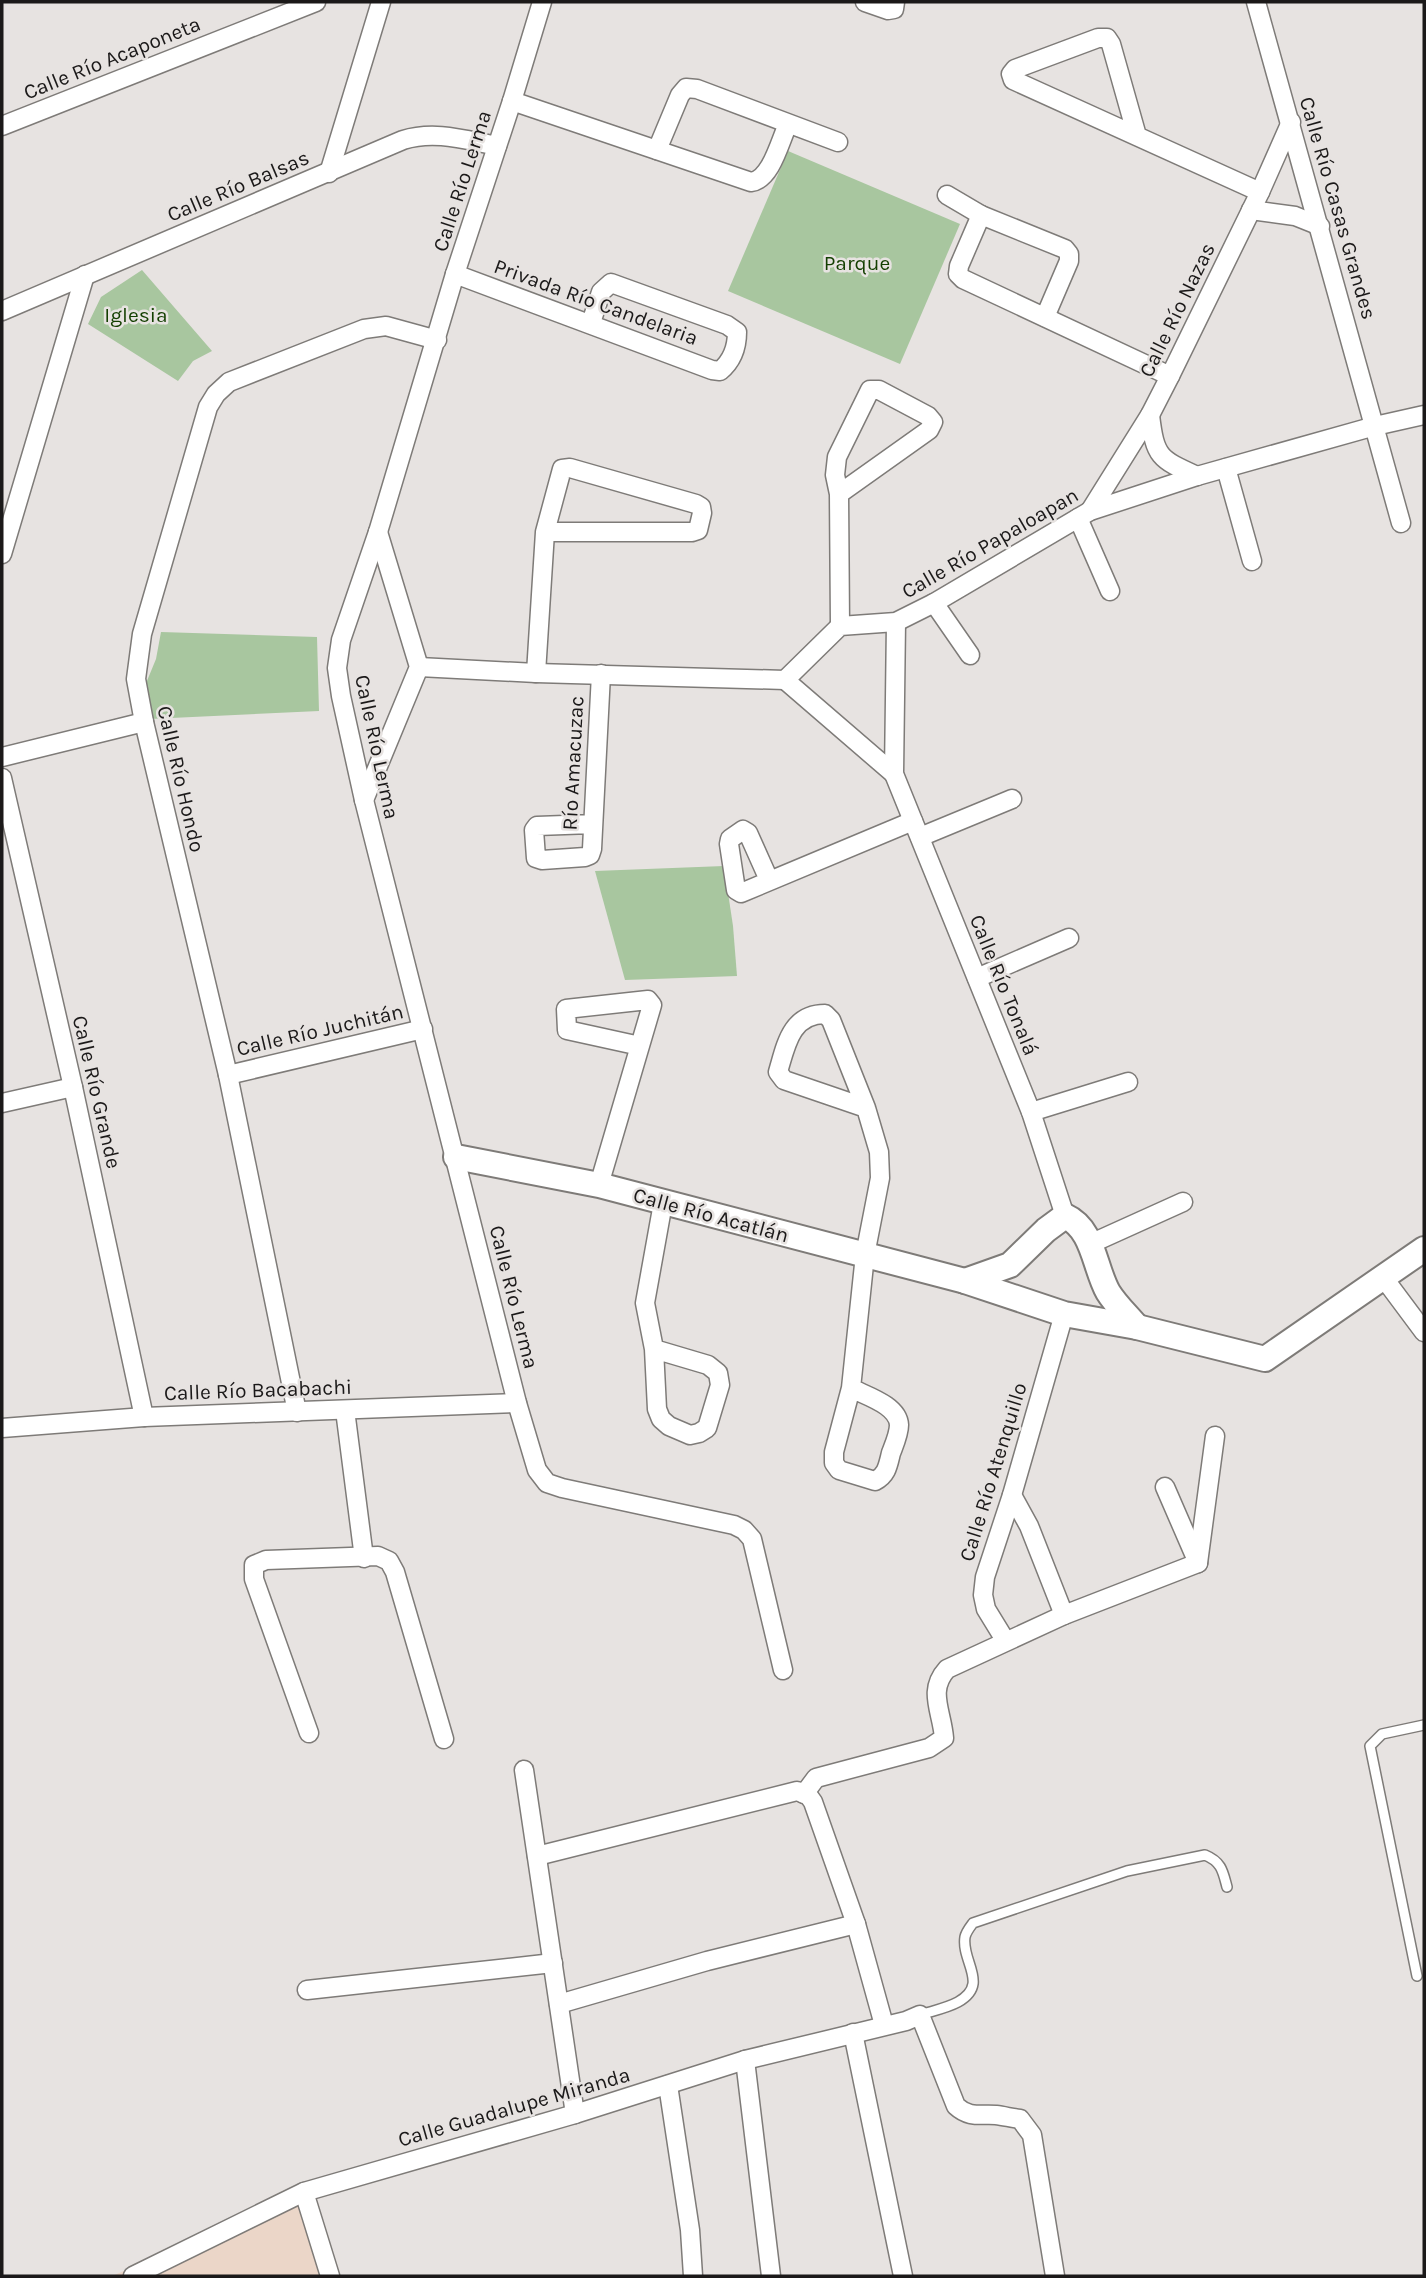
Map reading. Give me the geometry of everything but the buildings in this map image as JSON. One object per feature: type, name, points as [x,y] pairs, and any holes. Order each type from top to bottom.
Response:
[{"type":"street","name":"Calle Río Acaponeta","points":[[2,127],[316,2]]},
{"type":"street","points":[[329,173],[381,2]]},
{"type":"street","name":"Calle Río Lerma","points":[[542,2],[378,532],[341,639],[337,668],[341,696],[364,800],[517,1403],[537,1470],[547,1483],[562,1488],[734,1525],[744,1530],[752,1539],[783,1670]]},
{"type":"street","points":[[865,2],[888,10],[894,9],[895,2]]},
{"type":"street","name":"Calle Río Casas Grandes","points":[[1256,2],[1401,523]]},
{"type":"street","points":[[1137,136],[1107,38],[1098,38],[1015,69],[1011,75],[1013,80],[1260,192]]},
{"type":"street","points":[[657,150],[680,95],[687,88],[697,89],[838,142]]},
{"type":"street","points":[[512,101],[751,182],[759,181],[766,175],[788,124]]},
{"type":"street","name":"Calle Río Nazas","points":[[1084,514],[1150,415],[1260,192],[1291,122]]},
{"type":"street","name":"Calle Río Balsas","points":[[2,311],[418,136],[437,134],[497,146]]},
{"type":"street","points":[[947,195],[981,215],[1065,249],[1069,254],[1069,261],[1045,317]]},
{"type":"street","points":[[1251,210],[1295,216],[1320,226]]},
{"type":"street","points":[[981,215],[959,266],[958,274],[963,279],[1170,376]]},
{"type":"street","name":"Privada Río Candelaria","points":[[456,274],[712,370],[720,370],[728,364],[737,342],[737,332],[727,325],[611,283],[601,292],[591,323]]},
{"type":"street","points":[[2,554],[85,275]]},
{"type":"street","name":"Calle Río Hondo","points":[[297,1412],[228,1075],[136,679],[142,634],[208,407],[216,394],[229,382],[364,329],[386,326],[437,340]]},
{"type":"street","points":[[419,667],[785,680],[840,626],[839,494],[835,475],[837,457],[870,390],[879,390],[928,416],[933,422],[929,430],[839,494]]},
{"type":"street","points":[[1150,415],[1154,445],[1161,457],[1197,476]]},
{"type":"street","name":"Calle Río Papaloapan","points":[[840,626],[896,622],[934,603],[1084,514],[1197,476],[1424,415]]},
{"type":"street","points":[[537,673],[545,532],[562,469],[570,468],[701,507],[701,524],[698,530],[692,532],[545,532]]},
{"type":"street","points":[[1226,468],[1252,561]]},
{"type":"street","points":[[1084,514],[1110,591]]},
{"type":"street","points":[[364,800],[419,667],[378,532]]},
{"type":"street","points":[[934,603],[970,655]]},
{"type":"street","name":"Calle Río Tonalá","points":[[896,622],[894,774],[1031,1112],[1065,1216]]},
{"type":"street","name":"Río Amacuzac","points":[[592,824],[537,826],[534,830],[537,858],[542,860],[590,855],[592,824],[601,674]]},
{"type":"street","name":"Calle Río Tonalá","points":[[785,680],[894,774]]},
{"type":"street","points":[[2,757],[144,722]]},
{"type":"street","name":"Calle Río Grande","points":[[2,778],[74,1087],[144,1417]]},
{"type":"street","points":[[769,880],[1012,799]]},
{"type":"street","points":[[977,978],[1069,938]]},
{"type":"street","points":[[600,1185],[640,1046],[652,1002],[648,1000],[566,1009],[567,1030],[640,1046]]},
{"type":"street","points":[[851,1388],[889,1408],[896,1416],[899,1426],[887,1469],[883,1477],[875,1481],[839,1470],[834,1463],[834,1452],[851,1388],[865,1255],[880,1178],[879,1152],[866,1108],[831,1020],[825,1014],[817,1014],[798,1024],[789,1035],[778,1072],[780,1077],[866,1108]]},
{"type":"street","name":"Calle Río Juchitán","points":[[228,1075],[423,1029]]},
{"type":"street","points":[[1031,1112],[1128,1082]]},
{"type":"street","points":[[2,1103],[74,1087]]},
{"type":"street","name":"Calle Río Acatlán","points":[[456,1157],[600,1185],[965,1281],[1064,1314],[1137,1327],[1265,1359],[1382,1277]]},
{"type":"street","points":[[1090,1244],[1183,1202]]},
{"type":"street","points":[[654,1349],[708,1364],[718,1373],[720,1385],[714,1407],[707,1428],[699,1433],[690,1435],[669,1426],[661,1419],[657,1409],[654,1349],[645,1303],[663,1203]]},
{"type":"street","points":[[965,1281],[1010,1265],[1046,1230],[1065,1216],[1080,1226],[1090,1244],[1108,1292],[1137,1327]]},
{"type":"street","points":[[1424,1248],[1382,1277],[1424,1332]]},
{"type":"street","points":[[1010,1265],[1016,1299]]},
{"type":"street","points":[[1091,1318],[1108,1292]]},
{"type":"street","name":"Calle Río Atenquillo","points":[[1005,1640],[986,1609],[985,1577],[1012,1495],[1064,1314]]},
{"type":"street","name":"Calle Río Bacabachi","points":[[2,1428],[144,1417],[517,1403]]},
{"type":"street","points":[[345,1410],[364,1558]]},
{"type":"street","points":[[1198,1563],[1215,1436]]},
{"type":"street","points":[[1165,1487],[1198,1563]]},
{"type":"street","points":[[1012,1495],[1029,1526],[1064,1615]]},
{"type":"street","points":[[309,1733],[254,1579],[254,1565],[267,1559],[378,1556],[390,1561],[395,1572],[444,1740]]},
{"type":"street","points":[[804,1794],[816,1778],[929,1748],[944,1738],[935,1689],[938,1679],[947,1670],[1005,1640],[1198,1563]]},
{"type":"street","points":[[524,1770],[575,2114]]},
{"type":"street","points":[[537,1856],[797,1791],[808,1795],[813,1802],[856,1924],[884,2025]]},
{"type":"street","points":[[559,2004],[707,1961],[856,1924]]},
{"type":"street","points":[[307,1990],[553,1963]]},
{"type":"street","points":[[920,2015],[956,2106],[972,2116],[997,2115],[1020,2119],[1032,2136],[1055,2276]]},
{"type":"street","name":"Calle Guadalupe Miranda","points":[[133,2276],[304,2192],[575,2114],[745,2060],[920,2015]]},
{"type":"street","points":[[853,2033],[902,2276]]},
{"type":"street","points":[[745,2060],[771,2276]]},
{"type":"street","points":[[668,2085],[690,2230],[693,2276]]},
{"type":"street","points":[[304,2192],[331,2276]]},
{"type":"lane","points":[[1417,1976],[1370,1746],[1382,1734],[1424,1724]]},
{"type":"lane","points":[[920,2015],[957,2003],[970,1993],[974,1977],[965,1949],[965,1936],[973,1923],[1127,1871],[1205,1855],[1221,1865],[1227,1887]]},
{"type":"shaded area","points":[[299,2197],[329,2276],[112,2276]]},
{"type":"green space","name":"Parque","points":[[788,151],[960,224],[900,364],[728,291]]},
{"type":"green space","name":"Iglesia","points":[[142,270],[212,351],[193,361],[178,381],[88,324],[101,297]]},
{"type":"green space","points":[[161,632],[317,637],[319,711],[150,719],[142,693],[156,659]]},
{"type":"green space","points":[[724,866],[737,976],[625,980],[595,871]]}]
